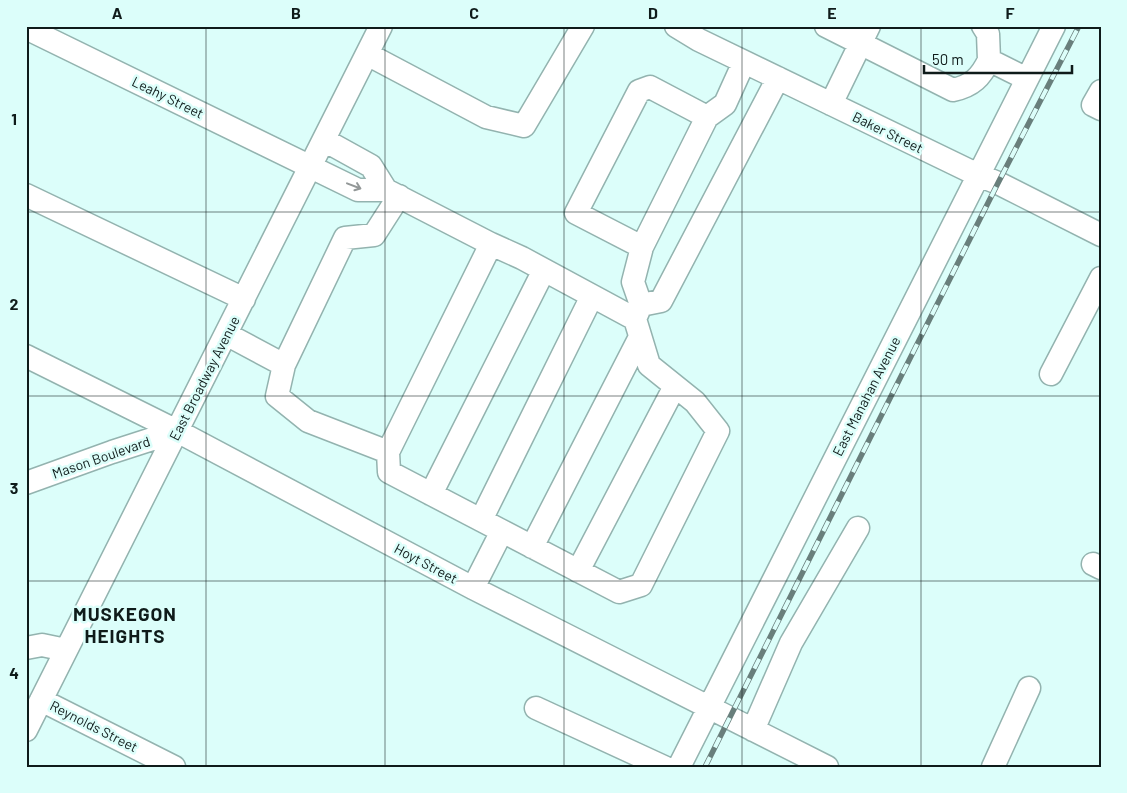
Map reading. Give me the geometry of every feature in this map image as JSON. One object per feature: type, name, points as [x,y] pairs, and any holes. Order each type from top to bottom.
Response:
[{"type":"street","points":[[367,54],[486,117],[524,126],[583,26]]},
{"type":"street","name":"Baker Street","points":[[676,26],[702,33],[744,62],[978,176],[998,183],[1101,236]]},
{"type":"street","points":[[826,26],[865,35],[953,90],[967,87],[984,71],[990,60],[988,34],[982,26]]},
{"type":"street","name":"East Manahan Avenue","points":[[679,767],[1054,26]]},
{"type":"street","name":"Leahy Street","points":[[26,28],[358,190],[392,193]]},
{"type":"street","name":"East Broadway Avenue","points":[[26,730],[367,54],[373,29]]},
{"type":"street","points":[[831,104],[865,35]]},
{"type":"street","points":[[990,60],[1027,79]]},
{"type":"street","points":[[491,244],[388,452],[389,472],[619,592],[641,585],[718,431],[695,402],[649,365],[638,320],[633,282],[642,247],[707,117],[725,104],[744,62]]},
{"type":"street","points":[[532,547],[638,320],[661,301],[778,78]]},
{"type":"street","points":[[642,247],[576,213],[639,91],[650,87],[707,117]]},
{"type":"street","points":[[1101,90],[1093,105],[1101,109]]},
{"type":"street","points":[[324,140],[371,166],[392,193],[638,320]]},
{"type":"street","points":[[388,452],[308,421],[277,396],[284,365],[345,238],[374,235],[392,193]]},
{"type":"street","points":[[26,195],[244,299]]},
{"type":"street","points":[[431,494],[544,270]]},
{"type":"street","points":[[1051,374],[1101,278]]},
{"type":"street","points":[[481,520],[592,296]]},
{"type":"street","points":[[226,334],[284,365]]},
{"type":"street","name":"Hoyt Street","points":[[26,356],[177,432],[473,588],[827,767]]},
{"type":"street","points":[[578,571],[675,386]]},
{"type":"street","name":"Mason Boulevard","points":[[26,483],[112,452],[177,432]]},
{"type":"street","points":[[753,730],[791,644],[858,528]]},
{"type":"street","points":[[473,588],[502,531]]},
{"type":"street","points":[[26,648],[42,645],[66,650]]},
{"type":"street","points":[[993,767],[1029,688]]},
{"type":"street","name":"Reynolds Street","points":[[41,700],[174,767]]},
{"type":"street","points":[[536,708],[664,767]]},
{"type":"railway","points":[[705,767],[998,183],[1079,26]]},
{"type":"district","name":"MUSKEGON HEIGHTS","points":[[125,624]]}]
